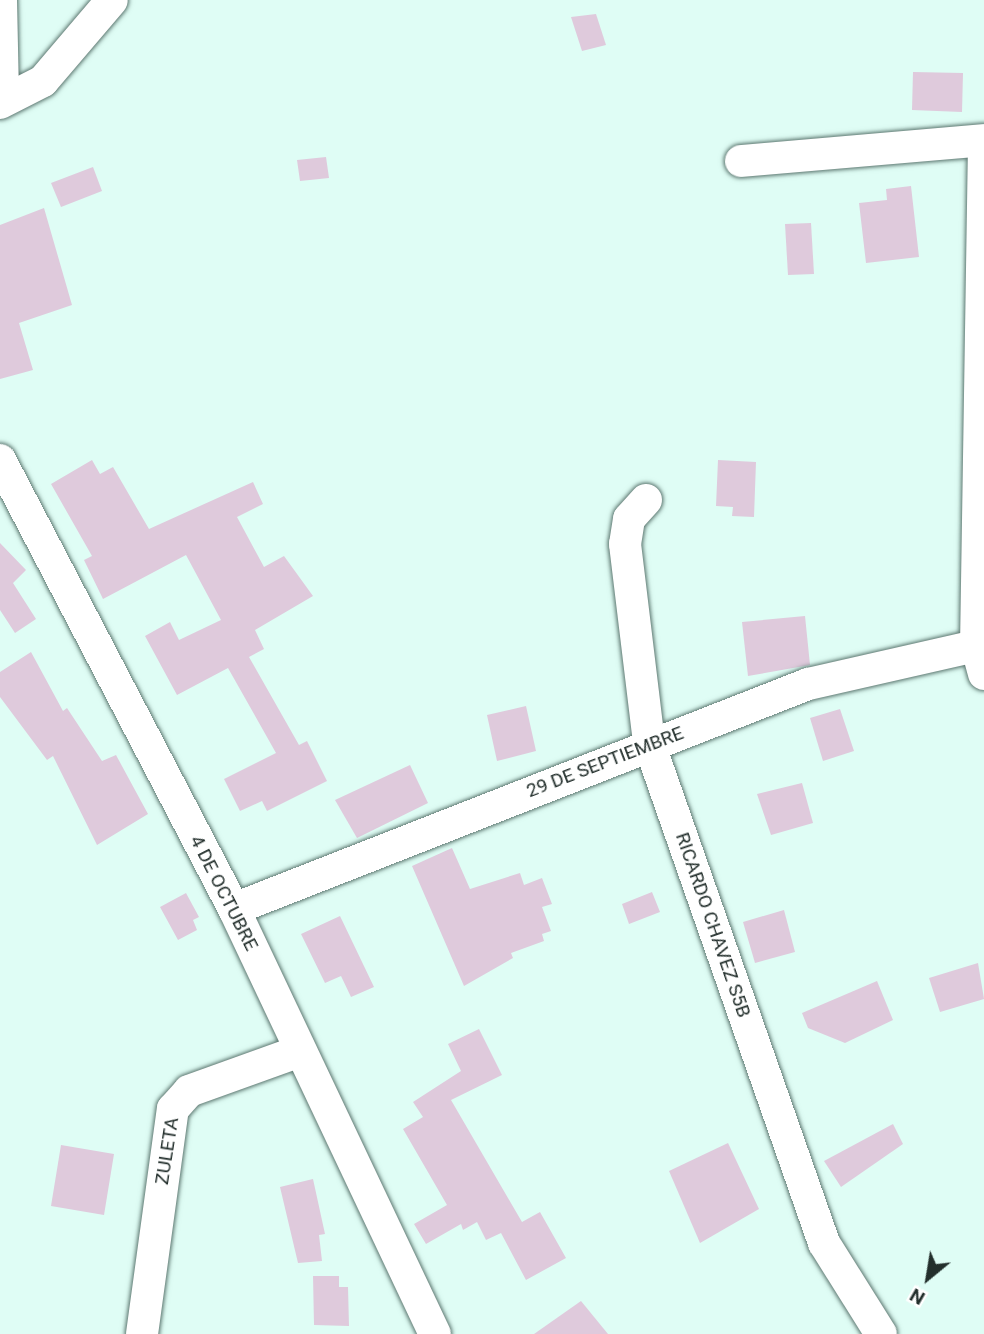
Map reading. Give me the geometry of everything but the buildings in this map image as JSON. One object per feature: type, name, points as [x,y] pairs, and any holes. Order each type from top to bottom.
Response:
[{"type":"street","points":[[1,0],[1,100],[43,81],[112,0]]},
{"type":"street","points":[[741,161],[984,141],[980,644],[984,674]]},
{"type":"street","name":"4 DE OCTUBRE","points":[[0,460],[234,909],[435,1334]]},
{"type":"street","name":"RICARDO CHAVEZ S5B","points":[[646,500],[629,519],[625,544],[649,743],[824,1243],[881,1334]]},
{"type":"street","name":"29 DE SEPTIEMBRE","points":[[234,909],[649,743],[808,684],[980,644]]},
{"type":"street","name":"ZULETA","points":[[142,1334],[173,1109],[189,1091],[300,1051]]}]
